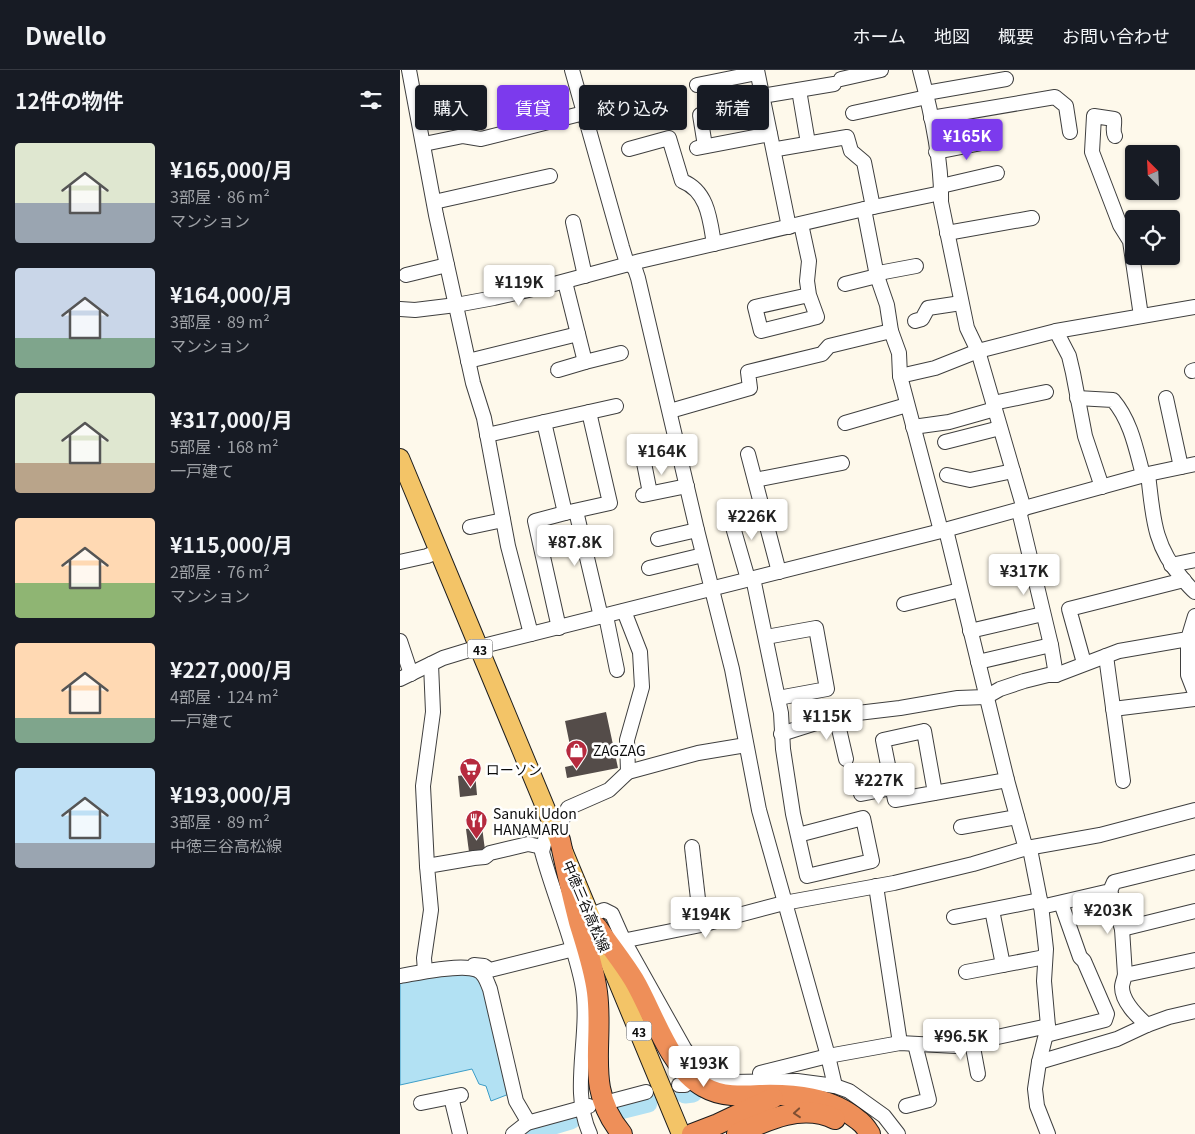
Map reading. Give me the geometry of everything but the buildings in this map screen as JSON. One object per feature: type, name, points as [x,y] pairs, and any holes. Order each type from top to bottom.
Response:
[{"type":"highway","points":[[553,835],[597,992],[598,1070],[601,1094],[612,1122],[622,1134]]},
{"type":"highway","points":[[594,921],[634,980],[677,1061],[689,1076],[704,1088],[721,1094],[780,1095],[814,1099],[835,1106],[858,1120],[870,1134]]},
{"type":"highway","points":[[692,1134],[780,1095]]},
{"type":"highway","points":[[737,1134],[770,1119],[789,1114],[809,1112],[827,1115],[857,1134]]},
{"type":"main road","name":"中徳三谷高松線","points":[[400,458],[479,647],[553,835],[594,921],[681,1134]]},
{"type":"street","points":[[409,70],[447,265],[473,383],[484,418],[508,546],[531,634]]},
{"type":"street","points":[[572,70],[579,95]]},
{"type":"street","points":[[769,95],[799,90],[881,70]]},
{"type":"street","points":[[920,70],[931,118],[941,189],[941,202],[967,328],[978,352],[1013,471],[1056,675]]},
{"type":"street","points":[[697,85],[757,72],[770,134],[795,226],[809,261],[807,281],[809,295]]},
{"type":"street","points":[[853,113],[927,95],[1006,80]]},
{"type":"street","points":[[799,90],[808,143]]},
{"type":"street","points":[[931,118],[1055,97],[1066,106],[1070,132]]},
{"type":"street","points":[[424,144],[463,136],[481,138],[579,114]]},
{"type":"street","points":[[1115,136],[1113,131],[1114,119],[1094,116],[1092,152],[1120,226],[1130,241],[1141,316]]},
{"type":"street","points":[[589,130],[626,260],[634,263]]},
{"type":"street","points":[[700,130],[701,147],[770,134]]},
{"type":"street","points":[[777,148],[847,137],[850,151],[864,162],[877,276],[887,305],[891,331],[899,353],[900,376],[960,590],[1007,780],[1024,842],[1030,854],[1040,904],[1046,957],[1044,981],[1047,1031],[1039,1062],[1036,1089],[1037,1106],[1048,1134]]},
{"type":"street","points":[[629,149],[669,138],[682,181],[692,185],[708,207],[714,244]]},
{"type":"street","points":[[936,152],[992,142]]},
{"type":"street","points":[[400,309],[415,310],[494,298],[868,208],[997,173]]},
{"type":"street","points":[[434,202],[550,176]]},
{"type":"street","points":[[947,233],[1032,218]]},
{"type":"street","points":[[573,222],[585,276]]},
{"type":"street","points":[[634,263],[675,410],[679,450],[697,530],[715,588],[759,810],[790,902],[835,1086]]},
{"type":"street","points":[[406,275],[447,265]]},
{"type":"street","points":[[845,284],[877,276],[884,272],[916,266]]},
{"type":"street","points":[[564,282],[585,362]]},
{"type":"street","points":[[915,320],[922,319],[928,308],[962,303]]},
{"type":"street","points":[[900,376],[935,368],[978,352],[1056,331],[1195,307]]},
{"type":"street","points":[[675,410],[750,388],[748,372],[822,354],[829,346],[891,331]]},
{"type":"street","points":[[1056,331],[1074,373],[1085,436],[1102,487]]},
{"type":"street","points":[[468,361],[578,334]]},
{"type":"street","points":[[558,370],[621,353]]},
{"type":"street","points":[[913,427],[949,422],[994,406],[1046,392]]},
{"type":"street","points":[[1077,398],[1113,400],[1123,412],[1146,475],[1160,545],[1171,565],[1195,592]]},
{"type":"street","points":[[400,641],[405,676],[443,658],[479,647],[943,531],[1146,475],[1188,466],[1166,398]]},
{"type":"street","points":[[844,424],[907,405]]},
{"type":"street","points":[[487,435],[616,406]]},
{"type":"street","points":[[559,628],[535,521],[610,503],[588,412]]},
{"type":"street","points":[[544,422],[604,616],[617,670]]},
{"type":"street","points":[[945,442],[1000,428]]},
{"type":"street","points":[[679,450],[643,458],[647,494],[687,486]]},
{"type":"street","points":[[748,454],[778,572]]},
{"type":"street","points":[[755,480],[842,463]]},
{"type":"street","points":[[947,475],[970,480],[1013,471]]},
{"type":"street","points":[[728,510],[728,528],[750,579],[766,637],[781,713],[781,734],[798,835],[807,876],[872,861],[863,818],[798,835]]},
{"type":"street","points":[[470,527],[503,520]]},
{"type":"street","points":[[658,539],[697,530]]},
{"type":"street","points":[[400,562],[427,556],[439,551]]},
{"type":"street","points":[[648,568],[704,555]]},
{"type":"street","points":[[1171,565],[1195,560]]},
{"type":"street","points":[[1084,664],[1069,609],[1184,580]]},
{"type":"street","points":[[904,604],[960,590]]},
{"type":"street","points":[[624,611],[640,652],[642,687],[627,740],[628,772]]},
{"type":"street","points":[[970,631],[1043,614]]},
{"type":"street","points":[[1195,616],[1188,639],[1188,670],[1195,693]]},
{"type":"street","points":[[766,637],[816,628],[827,690],[778,698]]},
{"type":"street","points":[[781,734],[836,716],[958,698],[986,697],[1000,689],[1048,675],[1056,675],[1119,651],[1188,639]]},
{"type":"street","points":[[978,662],[1050,645]]},
{"type":"street","points":[[1106,656],[1123,781]]},
{"type":"street","points":[[425,971],[424,958],[431,910],[423,786],[433,712],[431,664]]},
{"type":"street","points":[[1113,709],[1195,699]]},
{"type":"street","points":[[836,716],[846,759]]},
{"type":"street","points":[[936,792],[924,731],[883,740],[894,800],[1007,780]]},
{"type":"street","points":[[590,1134],[583,1120],[585,1107],[581,1087],[585,1024],[582,984],[575,948],[542,852],[568,808],[609,790],[628,772],[698,752],[746,745]]},
{"type":"street","points":[[861,794],[892,788]]},
{"type":"street","points":[[623,941],[701,925],[790,902],[876,886],[972,864],[1028,848],[1100,835],[1195,810]]},
{"type":"street","points":[[961,827],[1017,817]]},
{"type":"street","points":[[427,866],[485,857],[490,853],[528,844],[553,835]]},
{"type":"street","points":[[692,847],[701,925]]},
{"type":"street","points":[[1146,1025],[1137,1016],[1124,995],[1122,986],[1126,976],[1122,929],[1110,891],[1114,882],[1195,862]]},
{"type":"street","points":[[876,886],[900,1043]]},
{"type":"street","points":[[954,917],[992,910],[1061,902],[1110,891]]},
{"type":"street","points":[[760,1073],[828,1056],[900,1043],[956,1046],[1105,1020],[1106,1014],[1084,961],[1080,957],[1061,902]]},
{"type":"street","points":[[594,921],[604,910],[612,914],[623,941],[684,1048],[707,1074],[730,1082],[796,1081],[835,1086],[849,1091],[884,1116],[898,1134]]},
{"type":"street","points":[[992,910],[1003,965]]},
{"type":"street","points":[[1122,929],[1195,911]]},
{"type":"street","points":[[442,970],[465,964],[484,966],[490,970],[575,948]]},
{"type":"street","points":[[966,972],[1046,957]]},
{"type":"street","points":[[1126,976],[1195,960]]},
{"type":"street","points":[[400,976],[425,971],[471,968],[479,971],[486,978],[516,1101],[527,1123]]},
{"type":"street","points":[[1039,1062],[1117,1039],[1146,1025],[1195,1011]]},
{"type":"street","points":[[972,1042],[978,1074]]},
{"type":"street","points":[[906,1106],[929,1100],[915,1044]]},
{"type":"street","points":[[612,1101],[646,1092]]},
{"type":"street","points":[[421,1103],[456,1096],[460,1134]]},
{"type":"street","points":[[513,1134],[527,1123],[585,1107]]},
{"type":"water","points":[[468,972],[478,975],[482,982],[509,1094],[491,1101],[486,1086],[479,1084],[472,1069],[400,1085],[400,981]]},
{"type":"waterway","points":[[685,1094],[693,1093]]},
{"type":"waterway","points":[[620,1110],[648,1103]]},
{"type":"waterway","points":[[523,1134],[571,1120]]},
{"type":"place","name":"ZAGZAG","points":[[577,769]]},
{"type":"place","name":"ローソン","points":[[470,788]]},
{"type":"place","name":"Sanuki Udon HANAMARU","points":[[477,840]]}]
